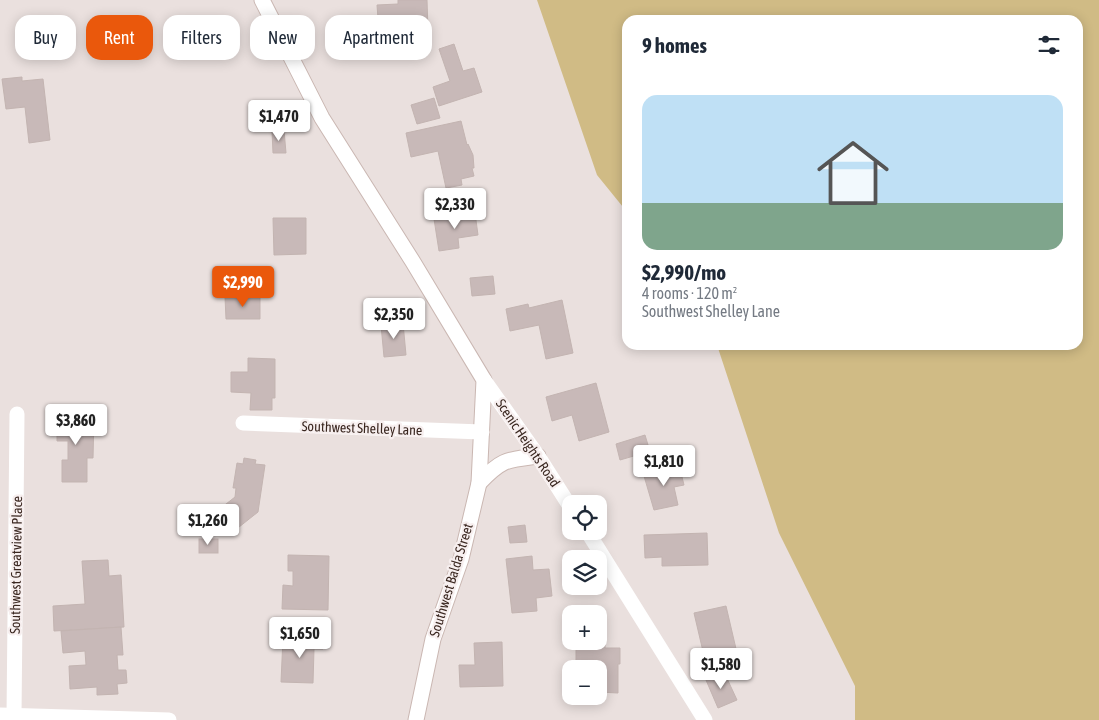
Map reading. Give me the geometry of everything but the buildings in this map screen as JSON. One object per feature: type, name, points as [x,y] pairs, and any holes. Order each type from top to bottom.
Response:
[{"type":"street","name":"Scenic Heights Road","points":[[262,0],[322,118],[413,262],[484,380],[538,456],[563,495]]},
{"type":"street","name":"Southwest Balda Street","points":[[416,720],[432,639],[461,559],[479,483],[484,380]]},
{"type":"street","name":"Southwest Greatview Place","points":[[7,715],[17,414]]},
{"type":"street","name":"Southwest Shelley Lane","points":[[243,423],[482,432]]},
{"type":"street","points":[[479,483],[493,469],[506,460],[538,456]]},
{"type":"street","points":[[593,540],[705,720]]},
{"type":"street","points":[[7,715],[170,720]]},
{"type":"shaded area","points":[[537,0],[1099,0],[1099,720],[855,720],[855,686],[779,533],[719,350],[1083,350],[1083,15],[622,15],[622,206],[597,175]]}]
